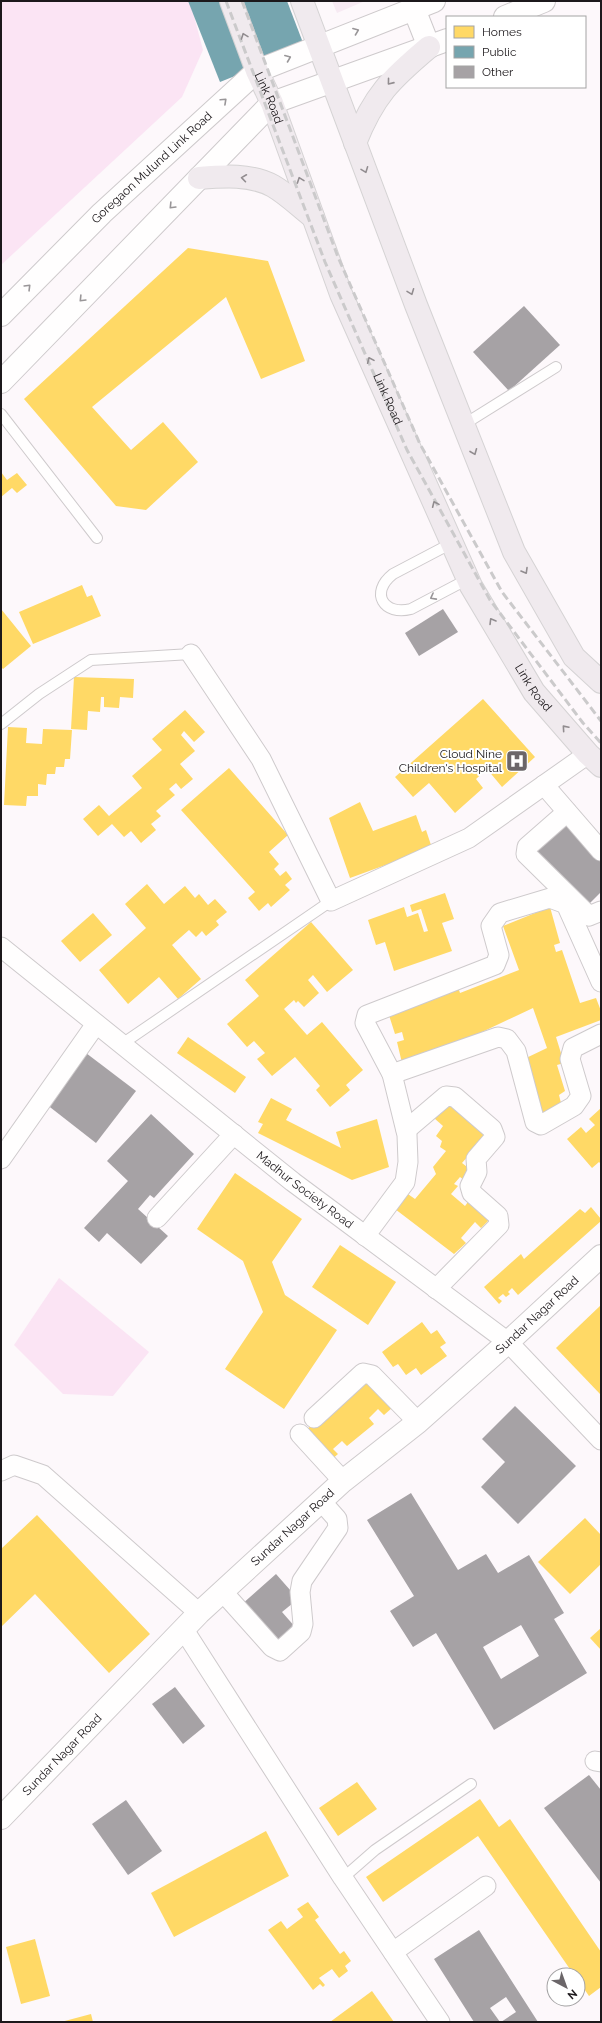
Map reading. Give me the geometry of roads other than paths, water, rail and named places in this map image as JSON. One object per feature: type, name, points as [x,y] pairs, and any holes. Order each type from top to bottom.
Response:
[{"type":"main road","name":"Link Road","points":[[231,1],[257,71],[272,103],[340,294],[468,579],[534,692],[594,760]]},
{"type":"main road","points":[[302,1],[416,305],[514,552],[574,657],[601,682]]},
{"type":"main road","points":[[355,143],[365,119],[378,97],[395,76],[438,43]]},
{"type":"main road","points":[[199,178],[223,176],[247,178],[273,186],[313,217]]},
{"type":"street","points":[[507,16],[544,1]]},
{"type":"street","name":"Goregaon Mulund Link Road","points":[[1,315],[102,213],[257,71],[424,5]]},
{"type":"street","points":[[1,382],[272,103],[438,43],[424,5]]},
{"type":"street","points":[[191,654],[261,759],[331,901],[469,838],[544,785],[594,760]]},
{"type":"street","points":[[544,785],[601,851]]},
{"type":"street","points":[[567,812],[527,847],[526,854],[589,916],[601,911]]},
{"type":"street","points":[[365,1236],[405,1182],[408,1162],[406,1130],[392,1074],[365,1023],[367,1015],[495,965],[499,955],[491,926],[500,913],[550,898],[566,904],[601,982]]},
{"type":"street","name":"Madhur Society Road","points":[[1,947],[234,1134],[365,1236],[508,1342],[601,1440]]},
{"type":"street","points":[[1,1159],[96,1024]]},
{"type":"street","points":[[392,1074],[498,1036],[508,1039],[516,1051],[535,1122],[541,1125],[574,1106],[580,1096],[570,1059],[573,1048],[601,1034]]},
{"type":"street","points":[[406,1130],[446,1096],[455,1097],[492,1130],[495,1137],[476,1159],[477,1172],[470,1186],[472,1193],[498,1216],[499,1225],[436,1289]]},
{"type":"street","points":[[157,1218],[234,1134]]},
{"type":"street","name":"Sundar Nagar Road","points":[[1,1818],[199,1613],[344,1481],[418,1422],[508,1342],[601,1256]]},
{"type":"street","points":[[314,1418],[363,1373],[372,1375],[418,1422]]},
{"type":"street","points":[[300,1434],[344,1481]]},
{"type":"street","points":[[1,1471],[14,1465],[43,1475],[199,1613]]},
{"type":"street","points":[[222,1592],[272,1647],[280,1651],[301,1632],[303,1624],[300,1592],[302,1581],[338,1528],[337,1519],[322,1501]]},
{"type":"street","points":[[184,1630],[343,1878],[440,2022]]},
{"type":"street","points":[[393,1952],[486,1886]]},
{"type":"lane","points":[[463,425],[556,367]]},
{"type":"lane","points":[[1,414],[97,538]]},
{"type":"lane","points":[[452,543],[393,574],[386,580],[381,588],[381,596],[385,604],[393,610],[401,612],[411,609],[468,579]]},
{"type":"lane","points":[[1,724],[39,694],[91,660],[191,654]]},
{"type":"lane","points":[[122,1044],[331,901]]},
{"type":"lane","points":[[343,1878],[375,1850],[471,1784]]},
{"type":"railway","points":[[226,1],[325,262],[407,450],[490,600],[583,723],[601,743]]},
{"type":"railway","points":[[242,1],[338,257],[420,444],[502,592],[601,721]]},
{"type":"place","name":"Cloud Nine Children's Hospital","points":[[517,761]]}]
